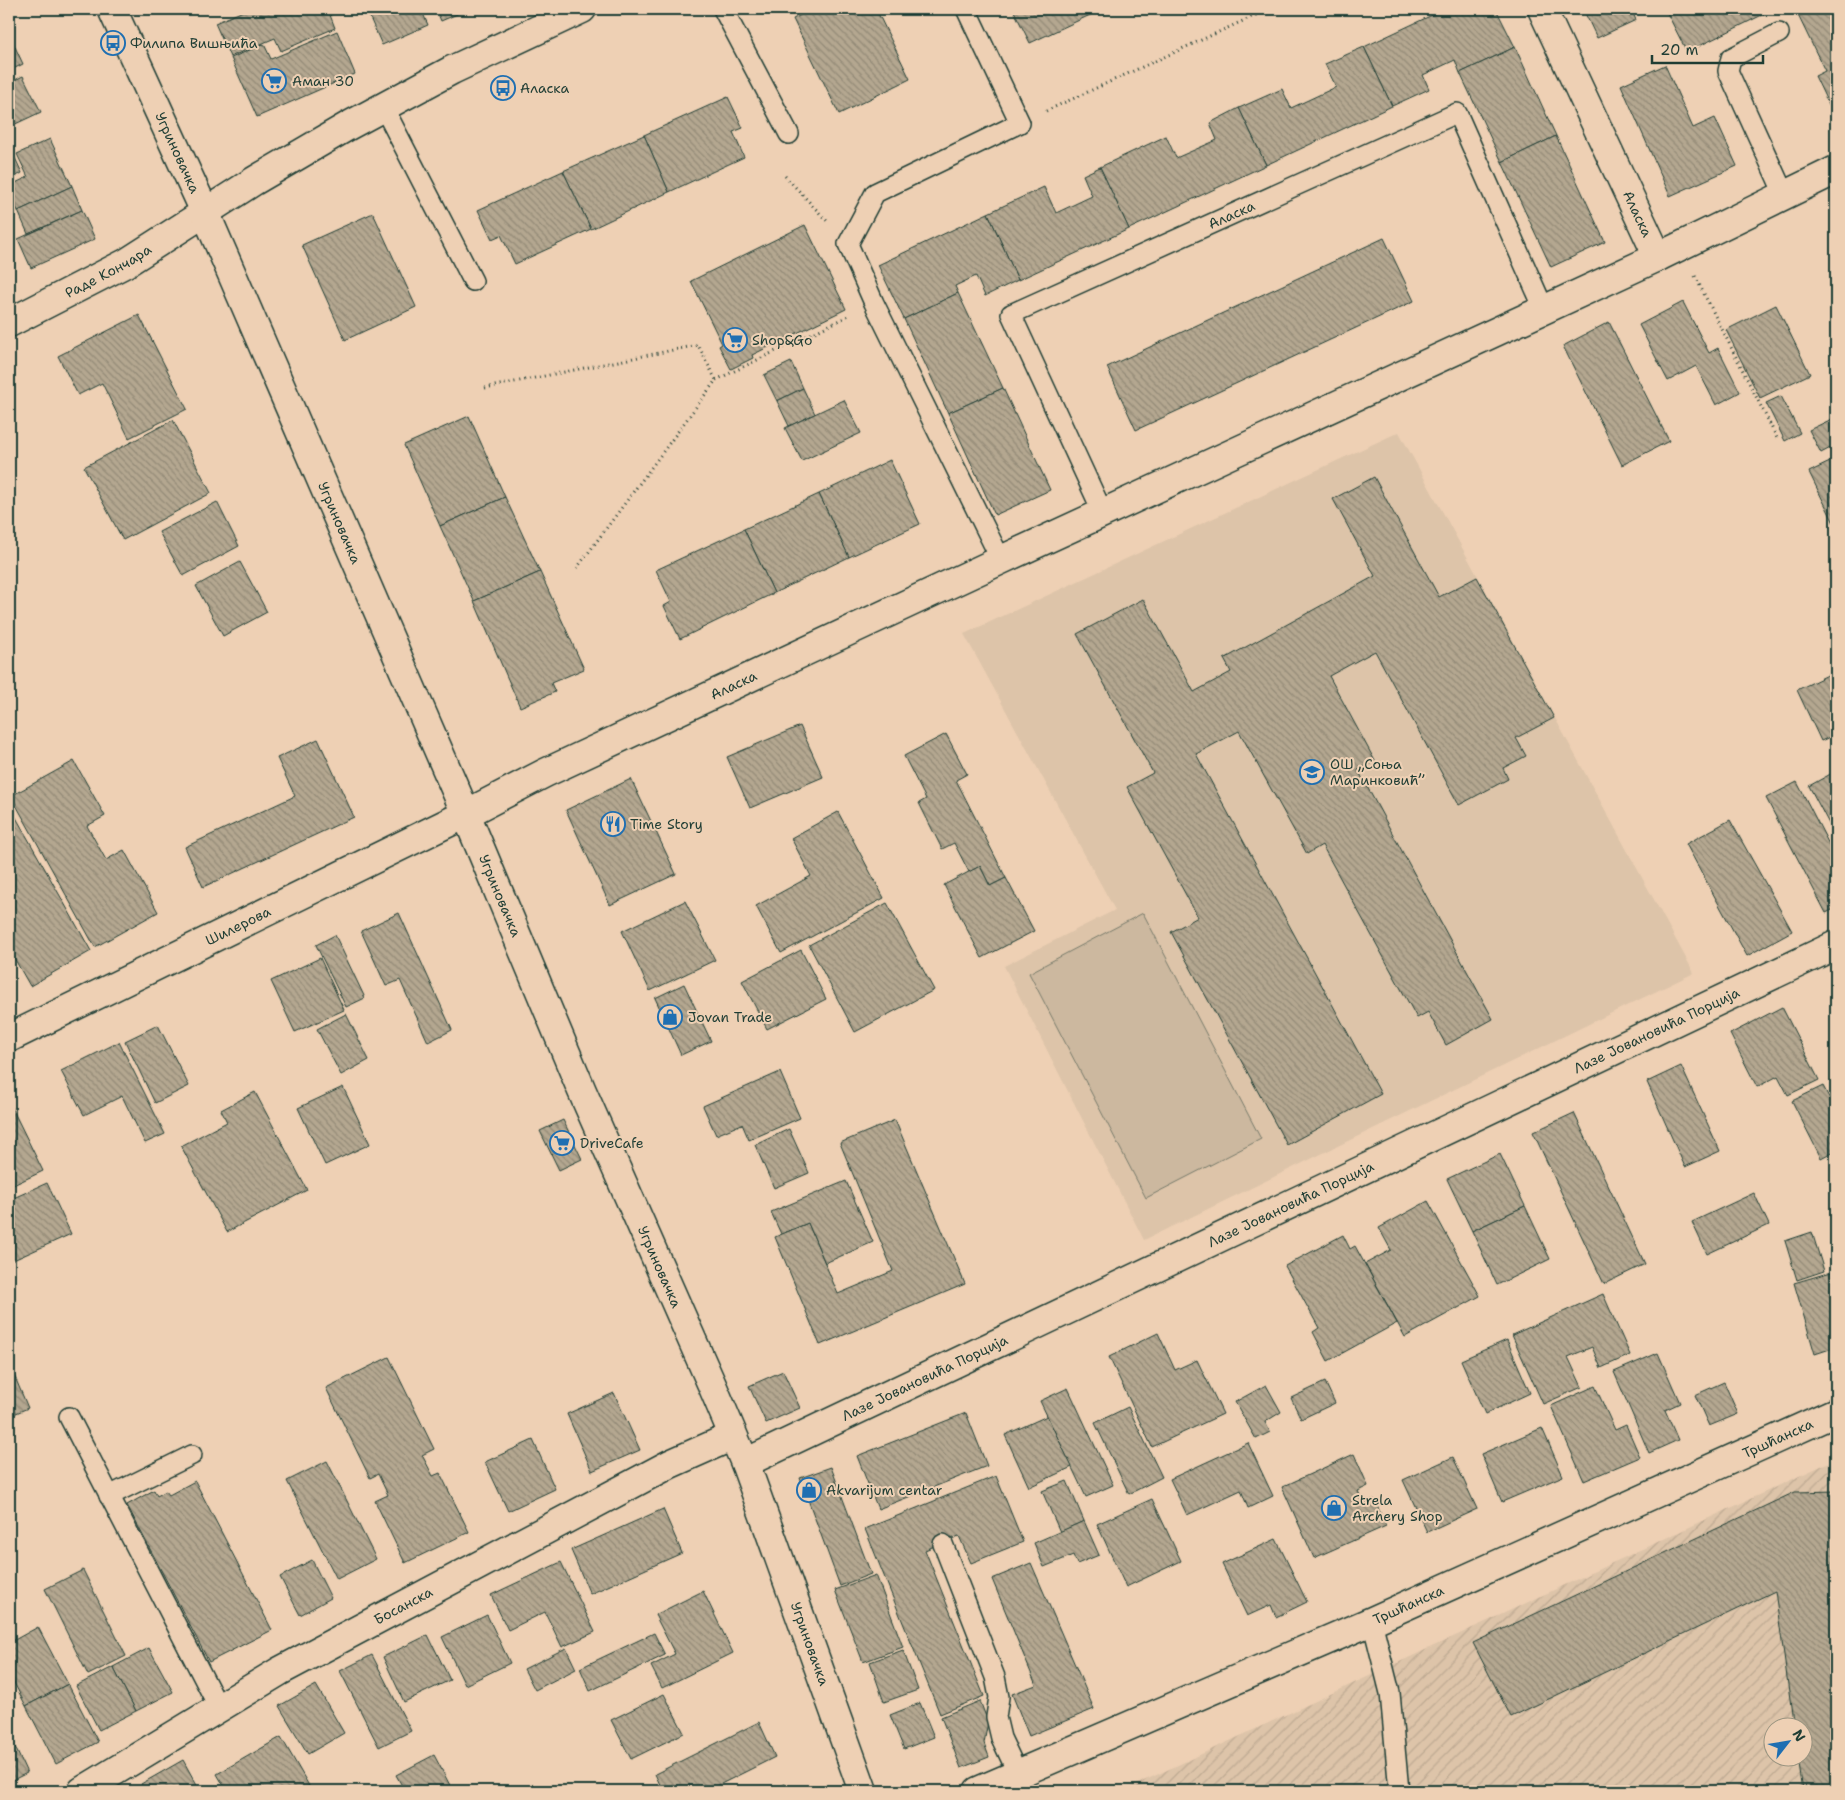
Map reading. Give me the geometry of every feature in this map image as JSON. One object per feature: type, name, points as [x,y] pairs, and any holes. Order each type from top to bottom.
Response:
[{"type":"street","name":"Угриновачка","points":[[112,9],[205,212],[466,814],[582,1091],[745,1463],[863,1791]]},
{"type":"street","points":[[205,212],[254,181],[383,106],[452,70],[582,9]]},
{"type":"street","name":"Аласка","points":[[1542,9],[1669,251]]},
{"type":"street","name":"Аласка","points":[[466,814],[545,773],[1669,251],[1836,170]]},
{"type":"street","name":"Раде Кончара","points":[[9,323],[126,263],[205,212]]},
{"type":"street","name":"Шилерова","points":[[9,1038],[466,814]]},
{"type":"street","name":"Лазе Јовановића Порција","points":[[745,1463],[1836,945]]},
{"type":"street","name":"Тршћанска","points":[[978,1791],[1372,1622],[1836,1412]]},
{"type":"street","name":"Босанска","points":[[82,1791],[280,1671],[653,1473],[733,1436]]},
{"type":"lane","points":[[723,9],[789,134]]},
{"type":"lane","points":[[966,9],[1020,123],[875,193],[848,244],[874,303],[1001,560]]},
{"type":"lane","points":[[1779,33],[1731,58],[1728,71],[1784,194]]},
{"type":"lane","points":[[383,106],[473,281]]},
{"type":"lane","name":"Аласка","points":[[1103,513],[1011,314],[1457,113],[1544,309]]},
{"type":"lane","points":[[69,1417],[219,1708]]},
{"type":"lane","points":[[109,1496],[192,1455]]},
{"type":"lane","points":[[943,1544],[995,1677],[998,1697],[996,1717],[1001,1738],[1018,1774]]},
{"type":"lane","points":[[1372,1622],[1390,1693],[1399,1791]]},
{"type":"path","points":[[1020,123],[1269,9]]},
{"type":"path","points":[[785,176],[848,244]]},
{"type":"path","points":[[1669,251],[1778,440]]},
{"type":"path","points":[[577,568],[716,380],[874,303]]},
{"type":"path","points":[[485,388],[698,345],[716,380]]},
{"type":"shaded area","name":"ОШ „Соња Маринковић”","points":[[1399,432],[1694,973],[1144,1240],[1004,966],[1115,910],[964,634]]},
{"type":"shaded area","points":[[1143,913],[1261,1139],[1146,1198],[1029,973]]},
{"type":"shaded area","points":[[1836,1459],[1836,1791],[1122,1791]]},
{"type":"building","points":[[248,9],[345,9],[330,15],[335,28],[281,51],[275,38],[230,57],[215,23]]},
{"type":"building","points":[[366,9],[421,9],[428,25],[382,45]]},
{"type":"building","points":[[436,9],[469,9],[441,21]]},
{"type":"building","points":[[813,9],[876,9],[910,79],[839,114],[793,19]]},
{"type":"building","points":[[1013,9],[1103,9],[1030,43]]},
{"type":"building","points":[[1445,9],[1496,9],[1515,47],[1460,73],[1455,60],[1423,75],[1429,89],[1392,106],[1364,47]]},
{"type":"building","points":[[1583,9],[1631,9],[1636,20],[1597,38]]},
{"type":"building","points":[[1665,9],[1761,9],[1764,14],[1687,52]]},
{"type":"building","points":[[1795,9],[1836,9],[1836,120],[1815,76],[1825,71]]},
{"type":"building","points":[[337,31],[355,74],[257,117],[231,58],[264,44],[271,59]]},
{"type":"building","points":[[9,34],[23,64],[9,71]]},
{"type":"building","points":[[1364,47],[1392,106],[1266,165],[1239,108],[1282,89],[1291,108],[1336,87],[1325,64]]},
{"type":"building","points":[[1515,47],[1556,136],[1502,162],[1460,73]]},
{"type":"building","points":[[1665,65],[1693,128],[1715,118],[1737,166],[1670,196],[1621,85]]},
{"type":"building","points":[[23,76],[41,112],[9,127],[9,83]]},
{"type":"building","points":[[728,97],[743,128],[733,132],[744,157],[669,192],[644,135]]},
{"type":"building","points":[[1239,108],[1266,165],[1129,229],[1100,167],[1166,136],[1176,158],[1217,140],[1210,123]]},
{"type":"building","points":[[644,135],[669,192],[591,229],[563,171]]},
{"type":"building","points":[[1556,136],[1605,242],[1551,267],[1502,162]]},
{"type":"building","points":[[50,139],[72,186],[18,211],[9,186],[28,177],[17,154]]},
{"type":"building","points":[[9,145],[22,173],[9,180]]},
{"type":"building","points":[[1100,167],[1129,229],[1018,280],[988,213],[1044,187],[1056,213],[1092,196],[1083,175]]},
{"type":"building","points":[[563,171],[591,229],[515,264],[501,235],[492,239],[478,210]]},
{"type":"building","points":[[72,186],[82,210],[28,234],[18,211]]},
{"type":"building","points":[[82,210],[95,239],[31,268],[18,239]]},
{"type":"building","points":[[373,213],[416,307],[345,340],[302,245]]},
{"type":"building","points":[[988,213],[1018,280],[985,296],[976,276],[955,286],[958,293],[904,319],[878,265]]},
{"type":"building","points":[[805,225],[846,309],[752,355],[753,358],[731,369],[719,346],[722,344],[691,281]]},
{"type":"building","points":[[1384,238],[1414,301],[1136,430],[1107,367]]},
{"type":"building","points":[[958,293],[1003,388],[948,413],[904,319]]},
{"type":"building","points":[[1683,302],[1709,353],[1718,348],[1740,392],[1716,405],[1696,366],[1668,381],[1639,325]]},
{"type":"building","points":[[1776,305],[1810,374],[1760,398],[1726,330]]},
{"type":"building","points":[[139,315],[187,409],[129,438],[102,383],[78,395],[58,356]]},
{"type":"building","points":[[1609,322],[1669,441],[1622,465],[1563,346]]},
{"type":"building","points":[[791,362],[803,388],[777,401],[764,375]]},
{"type":"building","points":[[803,388],[815,414],[789,426],[777,401]]},
{"type":"building","points":[[1003,388],[1050,490],[995,515],[948,413]]},
{"type":"building","points":[[1781,396],[1800,433],[1785,441],[1766,403]]},
{"type":"building","points":[[844,400],[861,433],[802,461],[785,428]]},
{"type":"building","points":[[469,416],[505,497],[440,526],[404,445]]},
{"type":"building","points":[[1836,417],[1836,445],[1821,453],[1809,430]]},
{"type":"building","points":[[173,420],[211,493],[123,540],[84,467]]},
{"type":"building","points":[[1836,459],[1836,527],[1809,472]]},
{"type":"building","points":[[890,460],[920,524],[849,557],[819,494]]},
{"type":"building","points":[[1374,477],[1439,597],[1477,577],[1554,718],[1516,738],[1526,756],[1503,768],[1508,779],[1459,805],[1375,651],[1329,676],[1375,761],[1358,770],[1493,1019],[1446,1045],[1428,1012],[1417,1018],[1322,845],[1307,854],[1239,731],[1196,754],[1381,1094],[1287,1145],[1171,932],[1198,917],[1127,787],[1153,773],[1077,634],[1143,599],[1194,692],[1231,672],[1224,659],[1375,576],[1333,499]]},
{"type":"building","points":[[819,494],[849,557],[774,593],[744,529]]},
{"type":"building","points":[[505,497],[540,572],[474,601],[440,526]]},
{"type":"building","points":[[217,502],[239,546],[183,576],[159,532]]},
{"type":"building","points":[[744,529],[774,593],[680,639],[664,606],[671,602],[656,570]]},
{"type":"building","points":[[240,562],[267,612],[223,636],[196,586]]},
{"type":"building","points":[[540,572],[584,669],[551,683],[555,692],[520,707],[474,601]]},
{"type":"building","points":[[1836,671],[1836,734],[1821,741],[1797,690]]},
{"type":"building","points":[[800,726],[823,777],[750,808],[727,757]]},
{"type":"building","points":[[946,734],[967,774],[956,780],[1006,878],[990,886],[980,866],[969,872],[954,843],[942,849],[919,803],[926,799],[904,756]]},
{"type":"building","points":[[318,739],[354,817],[203,887],[185,847],[295,796],[277,758]]},
{"type":"building","points":[[74,761],[105,816],[87,826],[106,860],[124,850],[158,912],[95,947],[11,796]]},
{"type":"building","points":[[1836,771],[1836,837],[1809,786]]},
{"type":"building","points":[[631,779],[676,874],[610,905],[566,810]]},
{"type":"building","points":[[1797,782],[1836,858],[1836,908],[1826,913],[1766,798]]},
{"type":"building","points":[[9,805],[91,951],[30,986],[9,949]]},
{"type":"building","points":[[838,812],[884,898],[781,953],[756,906],[811,876],[791,838]]},
{"type":"building","points":[[1730,820],[1792,931],[1747,956],[1686,844]]},
{"type":"building","points":[[980,866],[990,886],[1006,878],[1034,931],[982,958],[944,885]]},
{"type":"building","points":[[685,901],[715,960],[650,991],[622,931]]},
{"type":"building","points":[[887,903],[934,990],[855,1032],[809,945]]},
{"type":"building","points":[[399,913],[452,1030],[428,1042],[400,980],[386,986],[361,931]]},
{"type":"building","points":[[335,935],[365,998],[346,1007],[316,945]]},
{"type":"building","points":[[801,950],[826,999],[767,1029],[742,981]]},
{"type":"building","points":[[320,958],[344,1010],[295,1032],[271,981]]},
{"type":"building","points":[[684,984],[711,1041],[681,1055],[655,998]]},
{"type":"building","points":[[1782,1007],[1819,1080],[1788,1095],[1778,1076],[1757,1087],[1730,1034]]},
{"type":"building","points":[[346,1014],[369,1060],[341,1075],[317,1029]]},
{"type":"building","points":[[158,1025],[189,1086],[155,1103],[125,1041]]},
{"type":"building","points":[[119,1042],[165,1134],[145,1143],[122,1096],[84,1115],[61,1071]]},
{"type":"building","points":[[1681,1066],[1720,1151],[1685,1167],[1647,1082]]},
{"type":"building","points":[[780,1072],[800,1118],[749,1140],[742,1124],[716,1135],[703,1106]]},
{"type":"building","points":[[1823,1086],[1836,1111],[1836,1150],[1821,1158],[1792,1101]]},
{"type":"building","points":[[343,1087],[370,1144],[325,1165],[298,1108]]},
{"type":"building","points":[[255,1092],[307,1190],[227,1232],[181,1146],[227,1122],[221,1110]]},
{"type":"building","points":[[9,1102],[43,1171],[9,1187]]},
{"type":"building","points":[[1574,1113],[1645,1264],[1604,1284],[1533,1132]]},
{"type":"building","points":[[563,1120],[582,1159],[559,1170],[540,1131]]},
{"type":"building","points":[[895,1120],[965,1284],[820,1345],[775,1237],[808,1223],[838,1294],[893,1271],[840,1143]]},
{"type":"building","points":[[789,1129],[809,1173],[774,1188],[755,1145]]},
{"type":"building","points":[[1500,1154],[1525,1206],[1472,1231],[1447,1179]]},
{"type":"building","points":[[846,1181],[873,1242],[825,1263],[808,1223],[781,1234],[771,1212]]},
{"type":"building","points":[[47,1183],[71,1234],[9,1262],[9,1200]]},
{"type":"building","points":[[1754,1193],[1769,1225],[1707,1254],[1692,1222]]},
{"type":"building","points":[[1428,1201],[1480,1296],[1405,1337],[1365,1264],[1391,1250],[1379,1228]]},
{"type":"building","points":[[1525,1206],[1550,1259],[1497,1285],[1472,1231]]},
{"type":"building","points":[[1812,1232],[1824,1271],[1797,1280],[1785,1241]]},
{"type":"building","points":[[1343,1235],[1350,1249],[1355,1246],[1397,1323],[1328,1361],[1313,1332],[1319,1328],[1285,1266]]},
{"type":"building","points":[[1831,1272],[1836,1289],[1836,1347],[1815,1354],[1794,1283]]},
{"type":"building","points":[[1603,1294],[1630,1355],[1601,1368],[1592,1347],[1568,1357],[1582,1387],[1543,1404],[1512,1335]]},
{"type":"building","points":[[1158,1333],[1175,1370],[1197,1360],[1223,1414],[1152,1447],[1109,1357]]},
{"type":"building","points":[[1507,1340],[1530,1393],[1485,1414],[1461,1360]]},
{"type":"building","points":[[1658,1353],[1680,1403],[1665,1410],[1678,1440],[1649,1453],[1614,1372]]},
{"type":"building","points":[[389,1357],[434,1449],[422,1455],[433,1476],[440,1473],[469,1532],[405,1563],[375,1501],[388,1495],[378,1474],[370,1478],[326,1388]]},
{"type":"building","points":[[9,1363],[28,1408],[9,1416]]},
{"type":"building","points":[[783,1371],[800,1408],[766,1423],[749,1386]]},
{"type":"building","points":[[1325,1382],[1335,1403],[1301,1419],[1291,1398]]},
{"type":"building","points":[[1724,1382],[1738,1414],[1709,1426],[1695,1395]]},
{"type":"building","points":[[1266,1385],[1281,1412],[1265,1422],[1270,1432],[1256,1439],[1235,1402]]},
{"type":"building","points":[[1595,1386],[1615,1430],[1626,1425],[1640,1457],[1584,1481],[1551,1406]]},
{"type":"building","points":[[1068,1388],[1113,1485],[1086,1497],[1040,1401]]},
{"type":"building","points":[[614,1393],[640,1450],[592,1471],[567,1414]]},
{"type":"building","points":[[1128,1407],[1162,1477],[1129,1494],[1095,1423]]},
{"type":"building","points":[[966,1413],[987,1466],[878,1509],[857,1456]]},
{"type":"building","points":[[1047,1416],[1072,1467],[1029,1487],[1005,1435]]},
{"type":"building","points":[[1542,1428],[1563,1476],[1502,1502],[1481,1454]]},
{"type":"building","points":[[533,1440],[555,1489],[508,1511],[485,1462]]},
{"type":"building","points":[[1248,1443],[1273,1496],[1248,1508],[1241,1490],[1187,1515],[1170,1479]]},
{"type":"building","points":[[1354,1454],[1368,1486],[1358,1491],[1364,1504],[1374,1499],[1386,1526],[1314,1558],[1282,1487]]},
{"type":"building","points":[[1453,1457],[1477,1509],[1427,1532],[1403,1480]]},
{"type":"building","points":[[327,1461],[376,1559],[337,1579],[287,1481]]},
{"type":"building","points":[[831,1467],[871,1574],[840,1586],[800,1478]]},
{"type":"building","points":[[996,1476],[1023,1542],[971,1563],[959,1536],[925,1550],[984,1696],[940,1714],[865,1529]]},
{"type":"building","points":[[195,1481],[272,1630],[209,1662],[127,1505],[154,1490],[157,1496],[166,1491],[169,1495]]},
{"type":"building","points":[[1067,1481],[1084,1521],[1060,1532],[1042,1491]]},
{"type":"building","points":[[1836,1491],[1836,1791],[1803,1791],[1800,1768],[1812,1768],[1812,1718],[1793,1718],[1775,1591],[1511,1717],[1473,1643],[1795,1492]]},
{"type":"building","points":[[1152,1499],[1181,1561],[1126,1587],[1097,1524]]},
{"type":"building","points":[[663,1509],[682,1553],[590,1594],[571,1550]]},
{"type":"building","points":[[1084,1521],[1099,1555],[1077,1564],[1073,1555],[1044,1567],[1034,1543]]},
{"type":"building","points":[[1276,1539],[1307,1602],[1276,1617],[1271,1605],[1247,1616],[1222,1564]]},
{"type":"building","points":[[312,1560],[331,1598],[300,1615],[280,1577]]},
{"type":"building","points":[[561,1562],[595,1632],[562,1647],[545,1612],[508,1630],[491,1595]]},
{"type":"building","points":[[1031,1563],[1094,1709],[1029,1736],[1012,1694],[1036,1685],[992,1579]]},
{"type":"building","points":[[83,1570],[126,1656],[88,1675],[45,1589]]},
{"type":"building","points":[[876,1575],[903,1647],[863,1662],[835,1590]]},
{"type":"building","points":[[703,1591],[733,1653],[662,1688],[651,1666],[675,1654],[655,1615]]},
{"type":"building","points":[[487,1615],[510,1663],[465,1685],[442,1637]]},
{"type":"building","points":[[38,1627],[68,1684],[26,1706],[9,1673],[9,1643]]},
{"type":"building","points":[[654,1633],[665,1655],[590,1691],[580,1668]]},
{"type":"building","points":[[428,1635],[450,1680],[404,1702],[383,1657]]},
{"type":"building","points":[[149,1648],[173,1692],[136,1711],[113,1667]]},
{"type":"building","points":[[566,1648],[576,1669],[535,1690],[524,1669]]},
{"type":"building","points":[[903,1650],[918,1690],[884,1702],[870,1662]]},
{"type":"building","points":[[372,1655],[411,1731],[379,1747],[340,1671]]},
{"type":"building","points":[[113,1667],[136,1711],[99,1730],[76,1686]]},
{"type":"building","points":[[68,1684],[98,1742],[56,1764],[26,1706]]},
{"type":"building","points":[[316,1685],[344,1733],[308,1754],[279,1706]]},
{"type":"building","points":[[664,1694],[684,1733],[631,1759],[611,1720]]},
{"type":"building","points":[[980,1701],[988,1722],[984,1743],[989,1757],[961,1768],[941,1717]]},
{"type":"building","points":[[920,1703],[934,1737],[904,1749],[890,1715]]},
{"type":"building","points":[[759,1722],[775,1757],[707,1791],[663,1791],[655,1774]]},
{"type":"building","points":[[9,1734],[27,1773],[9,1782]]},
{"type":"building","points":[[281,1737],[312,1791],[227,1791],[217,1774]]},
{"type":"building","points":[[434,1755],[453,1791],[405,1791],[396,1775]]},
{"type":"building","points":[[183,1760],[200,1791],[145,1791],[141,1784]]},
{"type":"building","points":[[785,1784],[789,1791],[771,1791]]},
{"type":"place","name":"Филипа Вишњића","points":[[113,43]]},
{"type":"place","name":"Аман 30","points":[[274,81]]},
{"type":"place","name":"Аласка","points":[[503,88]]},
{"type":"place","name":"Shop&Go","points":[[735,340]]},
{"type":"place","name":"ОШ „Соња Маринковић”","points":[[1312,772]]},
{"type":"place","name":"Time Story","points":[[613,824]]},
{"type":"place","name":"Jovan Trade","points":[[670,1017]]},
{"type":"place","name":"DriveCafe","points":[[562,1143]]},
{"type":"place","name":"Akvarijum centar","points":[[809,1490]]},
{"type":"place","name":"Strela Archery Shop","points":[[1334,1508]]}]
